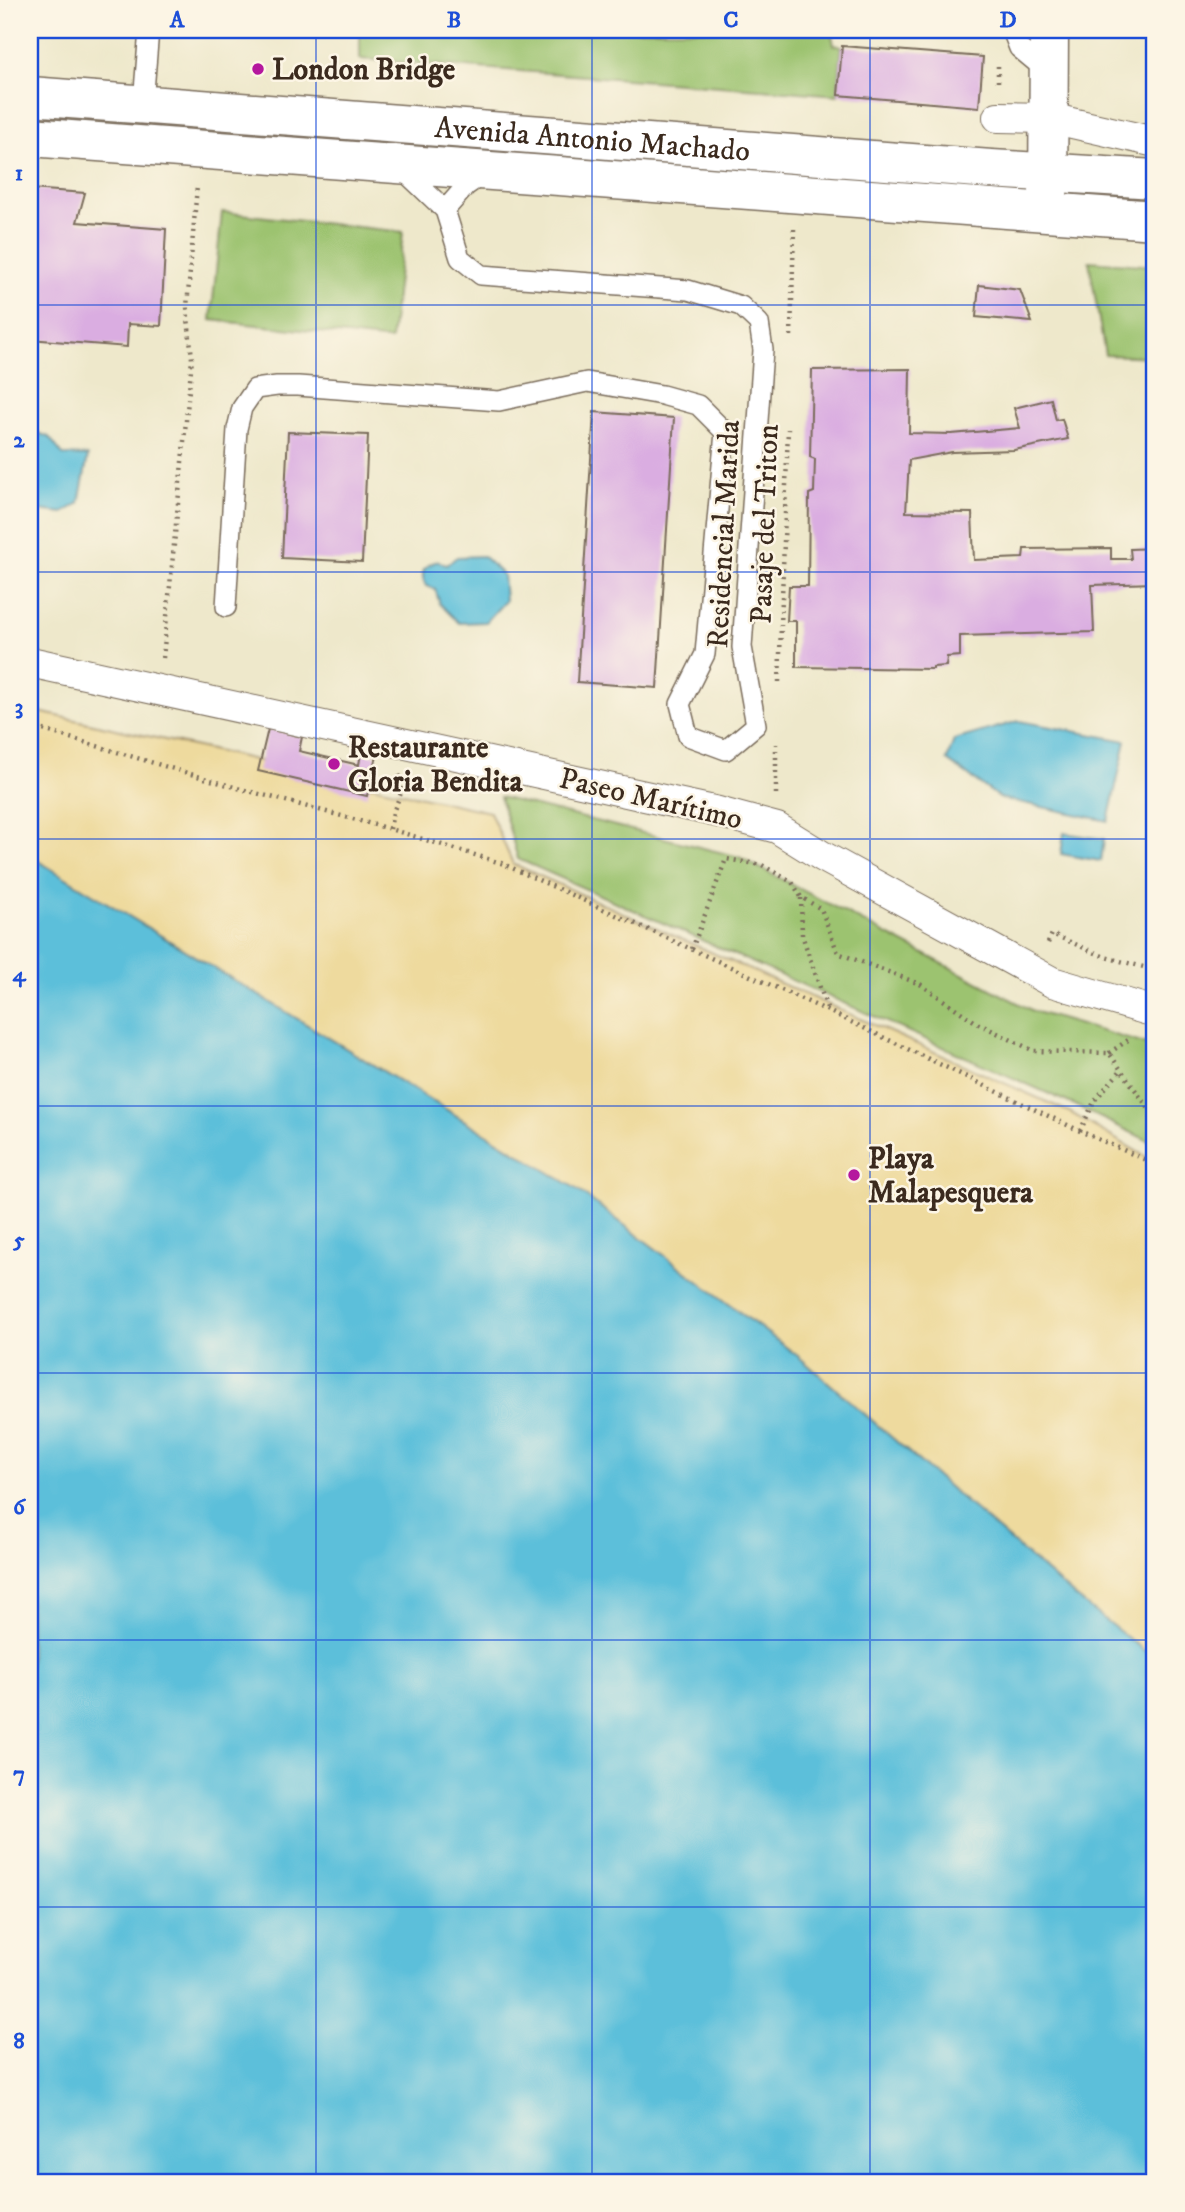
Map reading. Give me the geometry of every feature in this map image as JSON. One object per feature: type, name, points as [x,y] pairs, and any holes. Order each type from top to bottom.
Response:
[{"type":"main road","points":[[1048,214],[1049,30]]},
{"type":"main road","name":"Avenida Antonio Machado","points":[[30,96],[1155,179]]},
{"type":"main road","name":"Avenida Antonio Machado","points":[[30,137],[1155,220]]},
{"type":"street","points":[[998,117],[1049,118],[1155,142]]},
{"type":"street","name":"Paseo Marítimo","points":[[30,662],[718,812],[777,828],[822,856],[1052,982],[1155,1012]]},
{"type":"lane","points":[[143,103],[149,30]]},
{"type":"lane","points":[[1012,30],[1019,48],[1049,73]]},
{"type":"lane","name":"Residencial Marida","points":[[226,607],[237,429],[242,408],[255,389],[298,386],[499,401],[587,382],[662,395],[698,405],[725,432],[705,654],[680,704],[688,736],[726,750],[756,725],[742,647],[764,350],[759,323],[741,306],[688,290],[481,275],[460,258],[444,210],[399,166]]},
{"type":"lane","points":[[444,210],[466,186],[486,172]]},
{"type":"path","points":[[160,690],[192,359],[187,307],[201,151]]},
{"type":"path","points":[[791,344],[794,221]]},
{"type":"path","name":"Pasaje del Triton","points":[[779,685],[788,426]]},
{"type":"path","points":[[30,726],[501,863],[828,1011],[1155,1164]]},
{"type":"path","points":[[776,740],[777,828]]},
{"type":"path","points":[[390,829],[393,812]]},
{"type":"path","points":[[692,949],[726,859],[762,865],[792,882],[801,897],[821,909],[838,953],[920,984],[977,1023],[1034,1051],[1109,1054],[1133,1037]]},
{"type":"path","points":[[801,897],[802,934],[828,1011]]},
{"type":"path","points":[[1065,939],[1105,957],[1155,970]]},
{"type":"path","points":[[1109,1054],[1149,1109],[1155,1113]]},
{"type":"path","points":[[1080,1131],[1095,1100],[1121,1070]]},
{"type":"green space","points":[[360,30],[558,30],[563,36],[575,34],[576,30],[831,30],[834,45],[842,46],[838,95],[360,59]]},
{"type":"green space","points":[[222,212],[403,232],[391,340],[211,320]]},
{"type":"green space","points":[[1089,261],[1155,266],[1155,357],[1105,355]]},
{"type":"green space","points":[[500,797],[739,857],[1033,1011],[1155,1047],[1155,1144],[1072,1104],[518,859]]},
{"type":"sand","name":"Playa Malapesquera","points":[[30,710],[490,812],[513,864],[1069,1112],[1155,1162],[1155,1659],[1074,1596],[799,1357],[575,1188],[30,856]]},
{"type":"water","points":[[30,430],[49,437],[63,455],[88,456],[79,503],[63,513],[30,509]]},
{"type":"water","points":[[483,556],[503,575],[505,601],[486,622],[459,623],[440,604],[435,589],[426,586],[424,570],[438,561],[446,565],[457,557]]},
{"type":"water","points":[[1019,721],[1126,741],[1108,821],[1000,798],[947,760],[954,740]]},
{"type":"water","points":[[1064,833],[1104,839],[1101,861],[1061,854]]},
{"type":"water","points":[[30,856],[575,1188],[799,1357],[1074,1596],[1155,1659],[1155,2182],[30,2182]]},
{"type":"building","points":[[842,46],[983,57],[979,107],[838,95]]},
{"type":"building","points":[[30,189],[85,193],[77,222],[166,229],[161,326],[128,324],[127,347],[30,339]]},
{"type":"building","points":[[979,285],[1020,290],[1032,322],[976,317]]},
{"type":"building","points":[[910,369],[909,433],[951,434],[1020,428],[1014,408],[1051,399],[1056,420],[1062,419],[1068,439],[1014,450],[952,452],[909,460],[906,512],[972,513],[974,560],[1023,558],[1024,549],[1111,548],[1111,559],[1131,559],[1130,549],[1155,548],[1155,583],[1092,585],[1094,632],[960,636],[960,656],[947,657],[946,666],[933,669],[796,667],[796,621],[787,621],[789,586],[808,586],[809,494],[814,492],[815,459],[810,457],[812,370]]},
{"type":"building","points":[[594,412],[674,418],[657,688],[577,682]]},
{"type":"building","points":[[288,432],[368,435],[362,562],[282,558]]},
{"type":"building","points":[[268,729],[302,737],[299,751],[359,765],[361,753],[377,756],[367,796],[258,771]]},
{"type":"place","name":"London Bridge","points":[[258,69]]},
{"type":"place","name":"Restaurante Gloria Bendita","points":[[334,764]]},
{"type":"place","name":"Playa Malapesquera","points":[[854,1175]]}]
